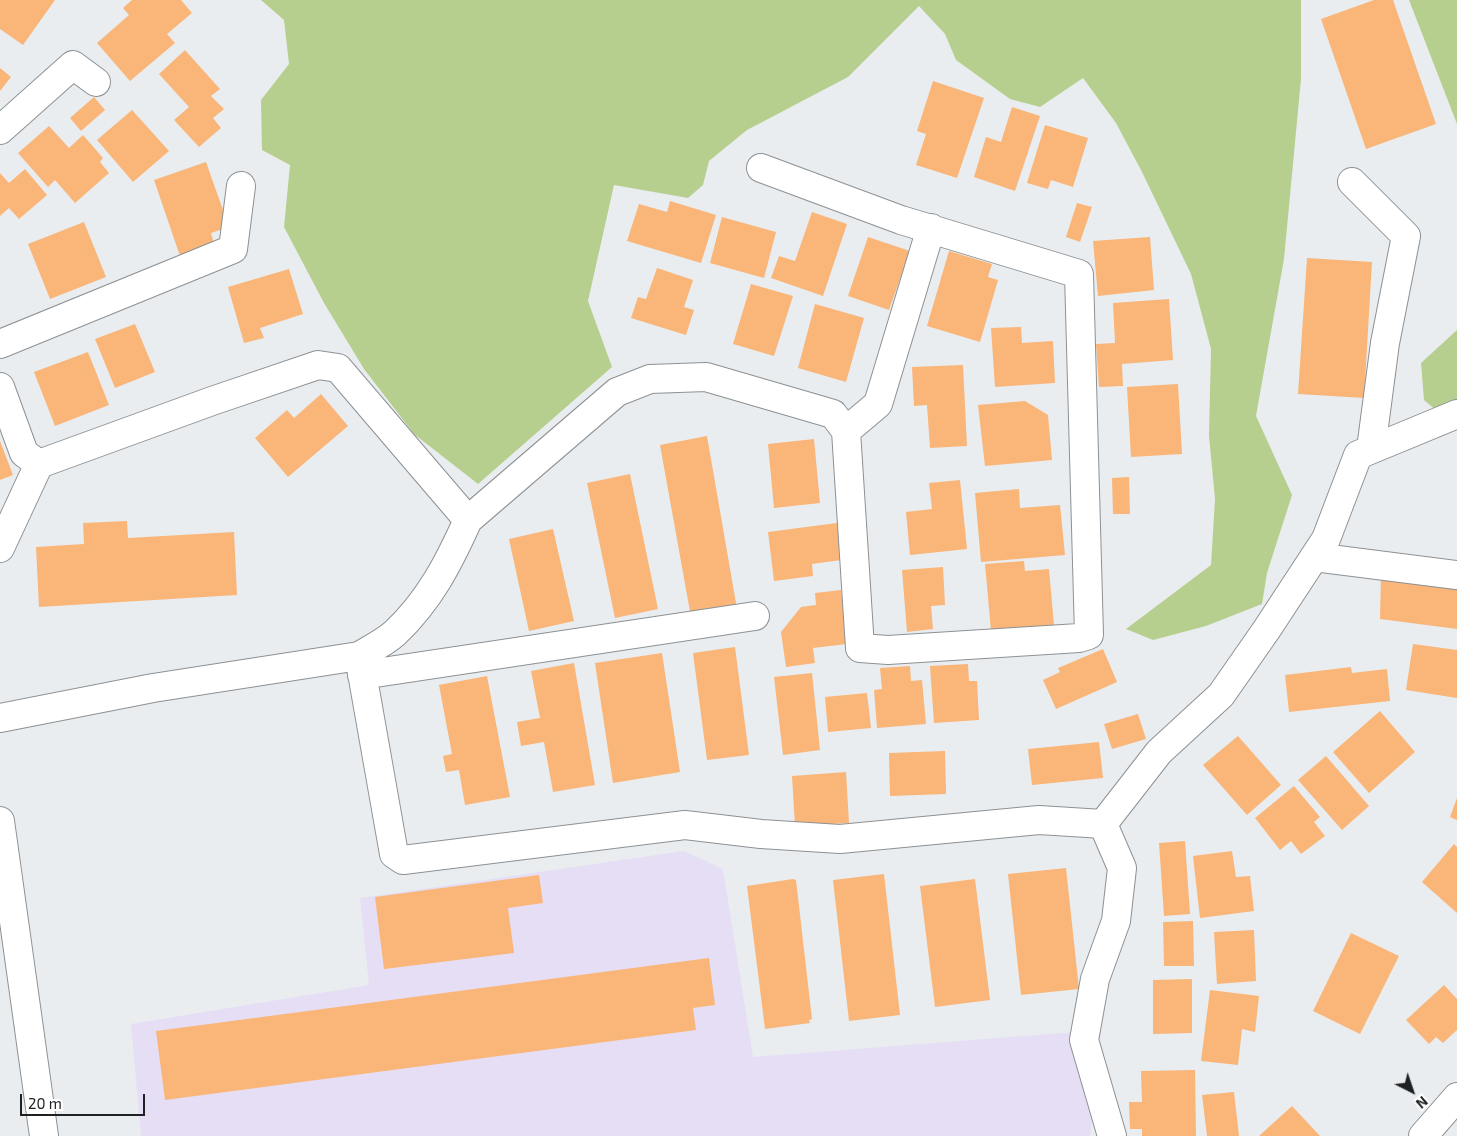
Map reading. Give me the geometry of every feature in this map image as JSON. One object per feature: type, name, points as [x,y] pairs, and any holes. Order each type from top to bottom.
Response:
[{"type":"street","points":[[0,130],[73,64],[96,82]]},
{"type":"street","points":[[361,666],[430,595],[444,572],[468,520],[617,392],[650,379],[706,377],[833,414],[846,431],[860,648],[888,650],[1079,638],[1088,635],[1079,274],[901,220],[761,168]]},
{"type":"street","points":[[1352,182],[1406,236],[1385,343],[1371,449]]},
{"type":"street","points":[[0,344],[233,249],[241,186]]},
{"type":"street","points":[[846,431],[878,404],[931,228]]},
{"type":"street","points":[[0,548],[38,464],[318,365],[338,368],[468,520]]},
{"type":"street","points":[[0,387],[24,453],[38,464]]},
{"type":"street","points":[[1103,824],[1159,752],[1221,695],[1326,539],[1358,455],[1457,414]]},
{"type":"street","points":[[1314,557],[1457,575]]},
{"type":"street","points":[[0,718],[153,688],[361,666],[755,616]]},
{"type":"street","points":[[361,666],[394,854],[403,860],[685,825],[761,834],[840,839],[1039,820],[1103,824]]},
{"type":"street","points":[[0,820],[44,1136]]},
{"type":"street","points":[[1103,824],[1122,868],[1116,921],[1095,980],[1084,1040],[1112,1136]]},
{"type":"street","points":[[1423,1136],[1457,1097]]},
{"type":"shaded area","points":[[684,851],[723,869],[753,1057],[1101,1030],[1090,1136],[141,1136],[131,1024],[369,985],[360,898]]},
{"type":"green space","points":[[261,0],[1301,0],[1301,79],[1284,259],[1256,416],[1292,495],[1267,573],[1262,604],[1206,626],[1153,640],[1126,629],[1211,565],[1215,499],[1209,436],[1211,349],[1191,274],[1116,123],[1083,78],[1040,107],[1010,99],[956,60],[945,34],[919,6],[848,77],[747,130],[709,161],[703,185],[688,198],[614,185],[588,301],[612,367],[478,484],[414,434],[364,369],[324,303],[284,227],[290,165],[262,150],[261,100],[289,64],[284,20]]},
{"type":"green space","points":[[1409,0],[1457,0],[1457,124]]},
{"type":"green space","points":[[1457,330],[1457,428],[1424,400],[1421,363]]},
{"type":"building","points":[[0,0],[55,0],[23,45],[0,29]]},
{"type":"building","points":[[132,0],[181,0],[192,13],[167,34],[175,43],[130,81],[97,43],[129,15],[123,8]]},
{"type":"building","points":[[1374,0],[1393,0],[1436,124],[1366,149],[1321,19]]},
{"type":"building","points":[[185,50],[220,89],[211,96],[224,109],[213,118],[221,128],[199,147],[174,120],[189,107],[159,74]]},
{"type":"building","points":[[0,68],[11,77],[0,91]]},
{"type":"building","points":[[933,81],[984,98],[957,178],[916,165],[926,134],[917,131]]},
{"type":"building","points":[[94,97],[105,110],[81,131],[70,118]]},
{"type":"building","points":[[1012,107],[1040,116],[1015,191],[974,177],[986,137],[1001,142]]},
{"type":"building","points":[[132,110],[169,151],[133,182],[97,140]]},
{"type":"building","points":[[1045,125],[1088,138],[1073,187],[1051,180],[1048,189],[1027,183]]},
{"type":"building","points":[[49,126],[69,148],[83,135],[103,158],[100,162],[109,173],[75,203],[55,180],[48,187],[18,153]]},
{"type":"building","points":[[206,162],[229,227],[211,233],[214,244],[180,256],[154,180]]},
{"type":"building","points":[[25,169],[47,195],[19,219],[9,208],[0,216],[0,173],[9,183]]},
{"type":"building","points":[[670,201],[716,215],[701,263],[627,241],[639,204],[667,212]]},
{"type":"building","points":[[1077,203],[1092,207],[1080,242],[1066,237]]},
{"type":"building","points":[[812,212],[847,224],[823,296],[771,278],[779,256],[795,261]]},
{"type":"building","points":[[722,217],[776,232],[764,278],[710,263]]},
{"type":"building","points":[[84,222],[106,277],[50,299],[28,244]]},
{"type":"building","points":[[868,237],[910,251],[889,310],[848,296]]},
{"type":"building","points":[[1150,237],[1154,290],[1098,296],[1093,241]]},
{"type":"building","points":[[949,251],[992,264],[988,277],[998,280],[980,342],[927,326]]},
{"type":"building","points":[[1307,258],[1372,262],[1364,398],[1298,394]]},
{"type":"building","points":[[657,268],[693,280],[684,307],[694,310],[686,335],[631,318],[638,297],[646,299]]},
{"type":"building","points":[[289,269],[303,314],[260,328],[264,338],[244,343],[228,287]]},
{"type":"building","points":[[751,284],[793,296],[774,356],[733,344]]},
{"type":"building","points":[[1169,299],[1173,360],[1122,364],[1123,386],[1099,387],[1096,344],[1115,343],[1113,303]]},
{"type":"building","points":[[815,304],[864,318],[846,382],[798,368]]},
{"type":"building","points":[[135,324],[155,372],[115,388],[95,339]]},
{"type":"building","points":[[1021,327],[1022,343],[1053,341],[1055,383],[995,387],[991,328]]},
{"type":"building","points":[[88,352],[109,405],[55,426],[34,372]]},
{"type":"building","points":[[963,365],[967,446],[930,448],[927,405],[914,406],[912,367]]},
{"type":"building","points":[[1178,384],[1182,454],[1131,457],[1127,387]]},
{"type":"building","points":[[321,394],[348,426],[288,477],[255,438],[287,410],[294,418]]},
{"type":"building","points":[[1025,401],[1048,415],[1052,460],[985,466],[978,405]]},
{"type":"building","points":[[707,436],[737,609],[691,617],[660,445]]},
{"type":"building","points":[[814,439],[820,503],[774,508],[768,444]]},
{"type":"building","points":[[0,441],[13,475],[0,480]]},
{"type":"building","points":[[630,474],[658,609],[615,618],[587,483]]},
{"type":"building","points":[[1129,477],[1130,514],[1113,514],[1112,478]]},
{"type":"building","points":[[960,480],[967,549],[910,555],[906,512],[932,509],[929,483]]},
{"type":"building","points":[[1019,489],[1020,508],[1060,505],[1065,555],[981,562],[975,493]]},
{"type":"building","points":[[127,521],[128,538],[234,532],[237,595],[39,607],[36,547],[84,544],[83,523]]},
{"type":"building","points":[[837,523],[841,560],[812,564],[813,576],[774,581],[768,532]]},
{"type":"building","points":[[553,529],[574,621],[529,631],[509,539]]},
{"type":"building","points":[[1024,561],[1025,571],[1049,569],[1055,636],[991,631],[985,564]]},
{"type":"building","points":[[943,567],[945,605],[931,606],[933,629],[907,632],[902,570]]},
{"type":"building","points":[[1381,575],[1457,585],[1457,629],[1380,619]]},
{"type":"building","points":[[841,590],[847,644],[813,648],[815,663],[786,667],[781,632],[801,607],[816,605],[815,593]]},
{"type":"building","points":[[1413,644],[1457,650],[1457,698],[1406,690]]},
{"type":"building","points":[[735,647],[749,755],[707,760],[693,653]]},
{"type":"building","points":[[1103,649],[1117,682],[1056,709],[1043,680],[1060,672],[1058,668]]},
{"type":"building","points":[[662,653],[680,772],[613,783],[595,663]]},
{"type":"building","points":[[574,663],[595,785],[553,792],[544,742],[521,746],[517,722],[540,718],[531,671]]},
{"type":"building","points":[[968,664],[969,681],[977,681],[979,720],[934,723],[930,666]]},
{"type":"building","points":[[910,666],[911,681],[922,680],[926,724],[877,728],[874,690],[882,689],[880,668]]},
{"type":"building","points":[[1351,667],[1352,673],[1387,669],[1390,701],[1289,712],[1285,675]]},
{"type":"building","points":[[812,673],[820,750],[783,755],[774,677]]},
{"type":"building","points":[[487,676],[510,797],[465,805],[459,770],[446,772],[443,756],[452,754],[439,685]]},
{"type":"building","points":[[867,693],[871,728],[828,732],[825,697]]},
{"type":"building","points":[[1380,711],[1415,752],[1369,793],[1333,752]]},
{"type":"building","points":[[1138,714],[1146,739],[1112,749],[1104,724]]},
{"type":"building","points":[[1238,736],[1281,785],[1247,815],[1203,765]]},
{"type":"building","points":[[1099,742],[1103,778],[1032,785],[1028,749]]},
{"type":"building","points":[[945,751],[946,794],[890,796],[889,753]]},
{"type":"building","points":[[1326,756],[1369,806],[1342,830],[1298,780]]},
{"type":"building","points":[[846,772],[849,823],[795,826],[792,776]]},
{"type":"building","points":[[1294,786],[1320,817],[1314,822],[1325,836],[1301,854],[1291,841],[1280,850],[1255,818]]},
{"type":"building","points":[[1457,798],[1457,820],[1450,817]]},
{"type":"building","points":[[1185,841],[1190,914],[1164,916],[1159,843]]},
{"type":"building","points":[[1454,844],[1457,847],[1457,913],[1422,882]]},
{"type":"building","points":[[1232,851],[1236,877],[1250,876],[1254,911],[1200,918],[1193,856]]},
{"type":"building","points":[[1066,868],[1079,989],[1021,995],[1008,874]]},
{"type":"building","points":[[884,874],[900,1015],[849,1021],[833,880]]},
{"type":"building","points":[[539,875],[543,903],[508,908],[514,953],[384,969],[375,897]]},
{"type":"building","points":[[975,879],[990,1000],[935,1007],[920,886]]},
{"type":"building","points":[[796,880],[812,1019],[809,1020],[810,1023],[765,1029],[747,886]]},
{"type":"building","points":[[1193,921],[1194,966],[1164,966],[1163,922]]},
{"type":"building","points":[[1254,930],[1256,981],[1217,984],[1214,932]]},
{"type":"building","points":[[1351,933],[1399,956],[1360,1034],[1313,1011]]},
{"type":"building","points":[[709,958],[715,1005],[693,1008],[696,1030],[165,1100],[156,1031]]},
{"type":"building","points":[[1192,979],[1192,1033],[1153,1034],[1153,980]]},
{"type":"building","points":[[1444,985],[1457,999],[1457,1030],[1443,1043],[1436,1037],[1429,1044],[1406,1020]]},
{"type":"building","points":[[1210,990],[1259,996],[1255,1032],[1242,1029],[1238,1065],[1201,1061]]},
{"type":"building","points":[[1195,1070],[1196,1136],[1142,1136],[1142,1129],[1130,1129],[1129,1102],[1142,1102],[1141,1071]]},
{"type":"building","points":[[1234,1092],[1239,1136],[1207,1136],[1202,1095]]},
{"type":"building","points":[[1292,1106],[1320,1136],[1259,1136]]}]
